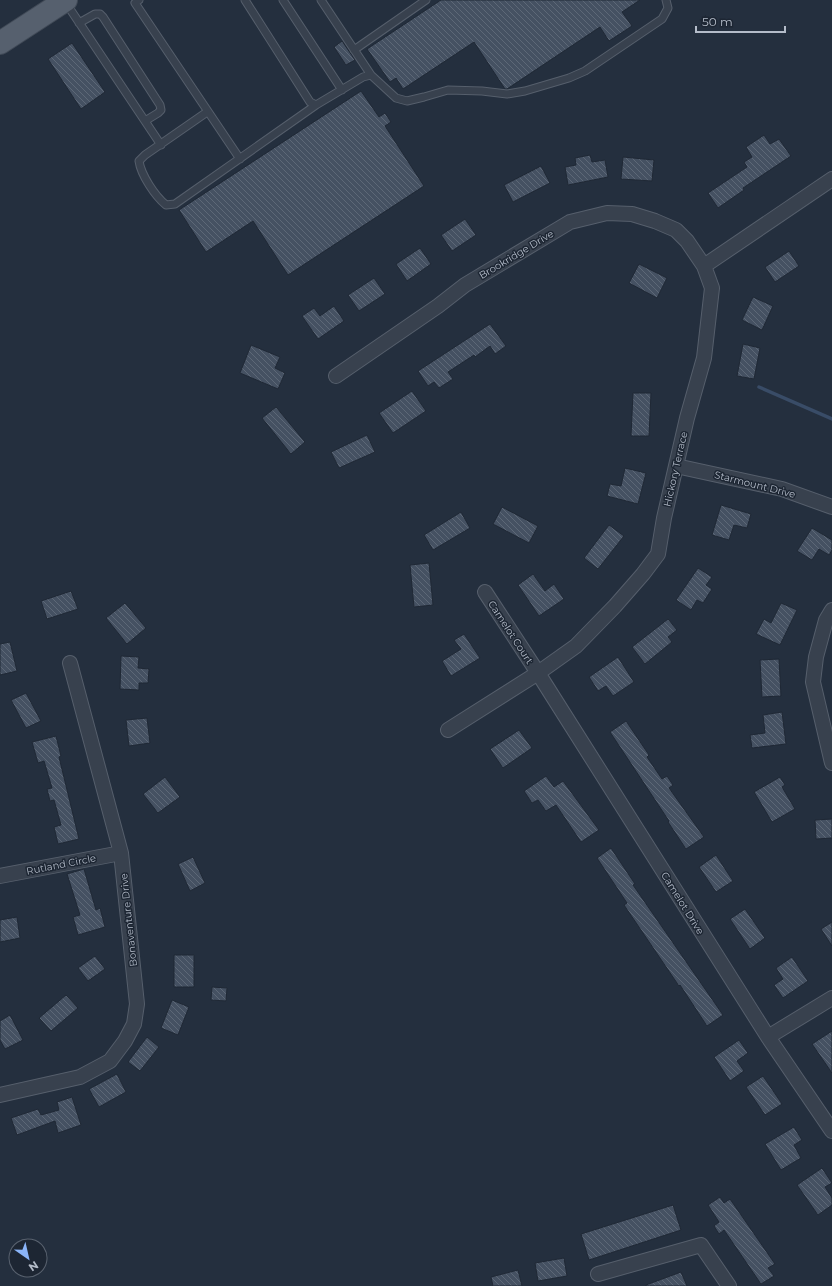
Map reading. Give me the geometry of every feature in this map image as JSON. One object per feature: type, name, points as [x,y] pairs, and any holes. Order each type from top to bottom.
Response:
[{"type":"main road","points":[[0,43],[65,0]]},
{"type":"street","points":[[704,266],[832,179]]},
{"type":"street","name":"Brookridge Drive","points":[[336,376],[438,306],[465,285],[570,222],[607,213],[632,214],[655,221],[676,230],[687,241],[704,266]]},
{"type":"street","name":"Hickory Terrace","points":[[448,730],[538,673],[576,646],[615,606],[658,554],[664,518],[687,418],[704,358],[712,288],[704,266]]},
{"type":"street","name":"Starmount Drive","points":[[676,466],[782,489],[832,507]]},
{"type":"street","name":"Camelot Court","points":[[484,592],[538,673]]},
{"type":"street","points":[[829,615],[816,657],[813,682],[832,763]]},
{"type":"street","name":"Bonaventure Drive","points":[[0,1095],[80,1077],[110,1061],[125,1041],[134,1024],[137,1004],[121,853],[70,663]]},
{"type":"street","name":"Camelot Drive","points":[[538,673],[768,1037],[832,1131]]},
{"type":"street","name":"Rutland Circle","points":[[0,876],[121,853]]},
{"type":"street","points":[[768,1037],[832,998]]},
{"type":"street","points":[[598,1274],[701,1245],[729,1286]]},
{"type":"lane","points":[[65,0],[161,144]]},
{"type":"lane","points":[[245,0],[310,102],[316,105]]},
{"type":"lane","points":[[283,0],[342,90]]},
{"type":"lane","points":[[320,0],[371,75],[396,98],[407,101],[448,90],[482,91],[507,94],[525,91],[569,78],[585,71],[662,19],[668,8],[666,0]]},
{"type":"lane","points":[[354,50],[426,0]]},
{"type":"lane","points":[[137,2],[207,112],[240,159]]},
{"type":"lane","points":[[79,23],[95,14],[100,14],[103,17],[160,105],[161,110],[145,121]]},
{"type":"lane","points":[[207,112],[145,155],[139,161],[140,169],[159,200],[166,205],[175,204],[316,105],[363,77],[371,75]]},
{"type":"building","points":[[441,0],[640,0],[622,12],[632,26],[609,41],[600,27],[507,89],[505,89],[474,42],[403,89],[396,78],[390,82],[367,49]]},
{"type":"building","points":[[342,41],[355,60],[346,65],[334,47]]},
{"type":"building","points":[[72,43],[105,92],[81,109],[48,59]]},
{"type":"building","points":[[361,91],[379,117],[385,113],[391,122],[385,126],[424,186],[288,275],[253,221],[206,252],[179,210]]},
{"type":"building","points":[[764,135],[770,144],[779,139],[791,156],[743,188],[744,190],[718,208],[708,193],[747,167],[744,162],[752,157],[746,147]]},
{"type":"building","points":[[590,155],[592,162],[605,160],[608,177],[568,185],[565,167],[576,165],[575,158]]},
{"type":"building","points":[[623,157],[654,160],[652,181],[621,179]]},
{"type":"building","points":[[541,166],[550,183],[513,202],[504,185]]},
{"type":"building","points":[[465,219],[476,235],[452,251],[441,235]]},
{"type":"building","points":[[420,248],[431,264],[407,281],[396,264]]},
{"type":"building","points":[[789,251],[799,266],[775,282],[765,267]]},
{"type":"building","points":[[639,264],[667,278],[657,298],[629,283]]},
{"type":"building","points":[[374,278],[385,294],[359,311],[348,295]]},
{"type":"building","points":[[753,297],[773,306],[762,330],[742,320]]},
{"type":"building","points":[[334,306],[344,321],[318,339],[302,316],[314,308],[320,316]]},
{"type":"building","points":[[490,324],[506,346],[495,354],[490,346],[475,357],[474,355],[448,372],[453,379],[439,388],[434,382],[428,386],[418,371]]},
{"type":"building","points":[[743,344],[760,348],[754,379],[737,376]]},
{"type":"building","points":[[251,345],[280,357],[275,368],[285,373],[278,389],[240,373]]},
{"type":"building","points":[[412,391],[426,411],[393,433],[379,413]]},
{"type":"building","points":[[633,393],[651,393],[649,436],[631,436]]},
{"type":"building","points":[[276,407],[305,442],[291,454],[262,418]]},
{"type":"building","points":[[367,435],[375,452],[339,468],[331,452]]},
{"type":"building","points":[[625,468],[646,473],[638,504],[607,496],[610,484],[621,486]]},
{"type":"building","points":[[721,505],[751,514],[747,528],[734,525],[729,540],[712,535]]},
{"type":"building","points":[[502,507],[538,526],[529,543],[493,524]]},
{"type":"building","points":[[461,512],[470,528],[433,550],[424,535]]},
{"type":"building","points":[[609,525],[624,536],[598,569],[584,558]]},
{"type":"building","points":[[812,528],[832,540],[832,550],[829,555],[819,549],[812,560],[797,551]]},
{"type":"building","points":[[429,563],[433,605],[414,607],[410,565]]},
{"type":"building","points":[[698,568],[712,577],[706,585],[712,589],[703,603],[697,600],[691,610],[676,600]]},
{"type":"building","points":[[533,574],[545,591],[554,584],[564,599],[539,616],[518,585]]},
{"type":"building","points":[[71,591],[78,609],[47,619],[41,601]]},
{"type":"building","points":[[125,603],[146,628],[127,644],[106,618]]},
{"type":"building","points":[[781,603],[797,610],[780,645],[756,634],[764,619],[771,623]]},
{"type":"building","points":[[668,619],[677,630],[668,637],[672,642],[645,664],[632,647]]},
{"type":"building","points":[[464,634],[480,658],[451,676],[442,661],[461,649],[454,640]]},
{"type":"building","points":[[10,642],[17,671],[0,675],[0,644]]},
{"type":"building","points":[[121,656],[139,657],[138,668],[149,669],[148,683],[139,683],[139,690],[120,689]]},
{"type":"building","points":[[618,657],[634,682],[613,696],[606,686],[598,691],[589,677]]},
{"type":"building","points":[[779,659],[781,696],[762,697],[760,660]]},
{"type":"building","points":[[26,693],[41,721],[26,728],[11,700]]},
{"type":"building","points":[[782,712],[786,744],[752,748],[750,735],[765,733],[763,715]]},
{"type":"building","points":[[147,718],[150,743],[129,746],[126,720]]},
{"type":"building","points":[[626,721],[649,755],[647,757],[662,779],[667,776],[673,785],[669,788],[704,837],[686,849],[610,732]]},
{"type":"building","points":[[519,730],[532,748],[503,768],[490,749]]},
{"type":"building","points":[[56,736],[61,756],[59,757],[79,839],[58,844],[54,827],[61,825],[54,800],[50,801],[47,789],[52,788],[44,761],[38,763],[32,742]]},
{"type":"building","points":[[546,776],[554,787],[563,781],[599,830],[581,842],[556,805],[546,811],[538,800],[532,803],[524,791]]},
{"type":"building","points":[[165,777],[180,797],[158,813],[143,794]]},
{"type":"building","points":[[780,777],[785,785],[782,787],[795,809],[772,822],[754,792]]},
{"type":"building","points":[[832,819],[832,838],[816,839],[815,820]]},
{"type":"building","points":[[611,848],[635,884],[633,885],[723,1015],[707,1026],[624,905],[627,903],[597,858]]},
{"type":"building","points":[[716,855],[733,881],[716,892],[699,867]]},
{"type":"building","points":[[193,857],[205,883],[190,891],[178,864]]},
{"type":"building","points":[[84,869],[96,910],[100,908],[105,927],[78,935],[73,917],[80,915],[67,874]]},
{"type":"building","points":[[745,909],[765,938],[750,949],[730,919]]},
{"type":"building","points":[[17,917],[20,938],[0,942],[0,920]]},
{"type":"building","points":[[832,922],[832,946],[821,929]]},
{"type":"building","points":[[174,955],[194,955],[194,987],[174,987]]},
{"type":"building","points":[[95,956],[105,969],[88,981],[78,968]]},
{"type":"building","points":[[792,957],[808,981],[783,998],[774,985],[783,979],[776,968]]},
{"type":"building","points":[[212,987],[227,988],[226,1001],[211,1000]]},
{"type":"building","points":[[66,995],[78,1008],[51,1031],[39,1018]]},
{"type":"building","points":[[172,1000],[189,1007],[178,1035],[161,1028]]},
{"type":"building","points":[[10,1015],[23,1040],[5,1049],[0,1040],[0,1021]]},
{"type":"building","points":[[832,1031],[832,1073],[812,1044]]},
{"type":"building","points":[[147,1037],[159,1047],[140,1071],[128,1062]]},
{"type":"building","points":[[739,1040],[748,1053],[737,1061],[744,1071],[730,1081],[714,1057]]},
{"type":"building","points":[[117,1074],[126,1092],[99,1107],[89,1089]]},
{"type":"building","points":[[763,1076],[782,1104],[765,1115],[746,1087]]},
{"type":"building","points":[[72,1097],[81,1125],[58,1133],[55,1121],[17,1135],[11,1118],[38,1109],[41,1115],[59,1110],[57,1102]]},
{"type":"building","points":[[794,1127],[802,1140],[794,1145],[801,1158],[781,1170],[765,1144]]},
{"type":"building","points":[[822,1168],[832,1183],[825,1187],[832,1198],[832,1205],[818,1215],[797,1185]]},
{"type":"building","points":[[720,1197],[724,1203],[730,1199],[775,1264],[768,1268],[774,1276],[761,1284],[724,1230],[719,1234],[714,1226],[719,1222],[708,1205]]},
{"type":"building","points":[[673,1205],[681,1230],[589,1260],[581,1234]]},
{"type":"building","points":[[564,1258],[567,1276],[538,1281],[535,1263]]},
{"type":"building","points":[[518,1270],[522,1286],[493,1286],[491,1277]]},
{"type":"building","points":[[681,1272],[687,1286],[646,1286],[646,1285]]},
{"type":"waterway","points":[[759,387],[832,419]]}]
